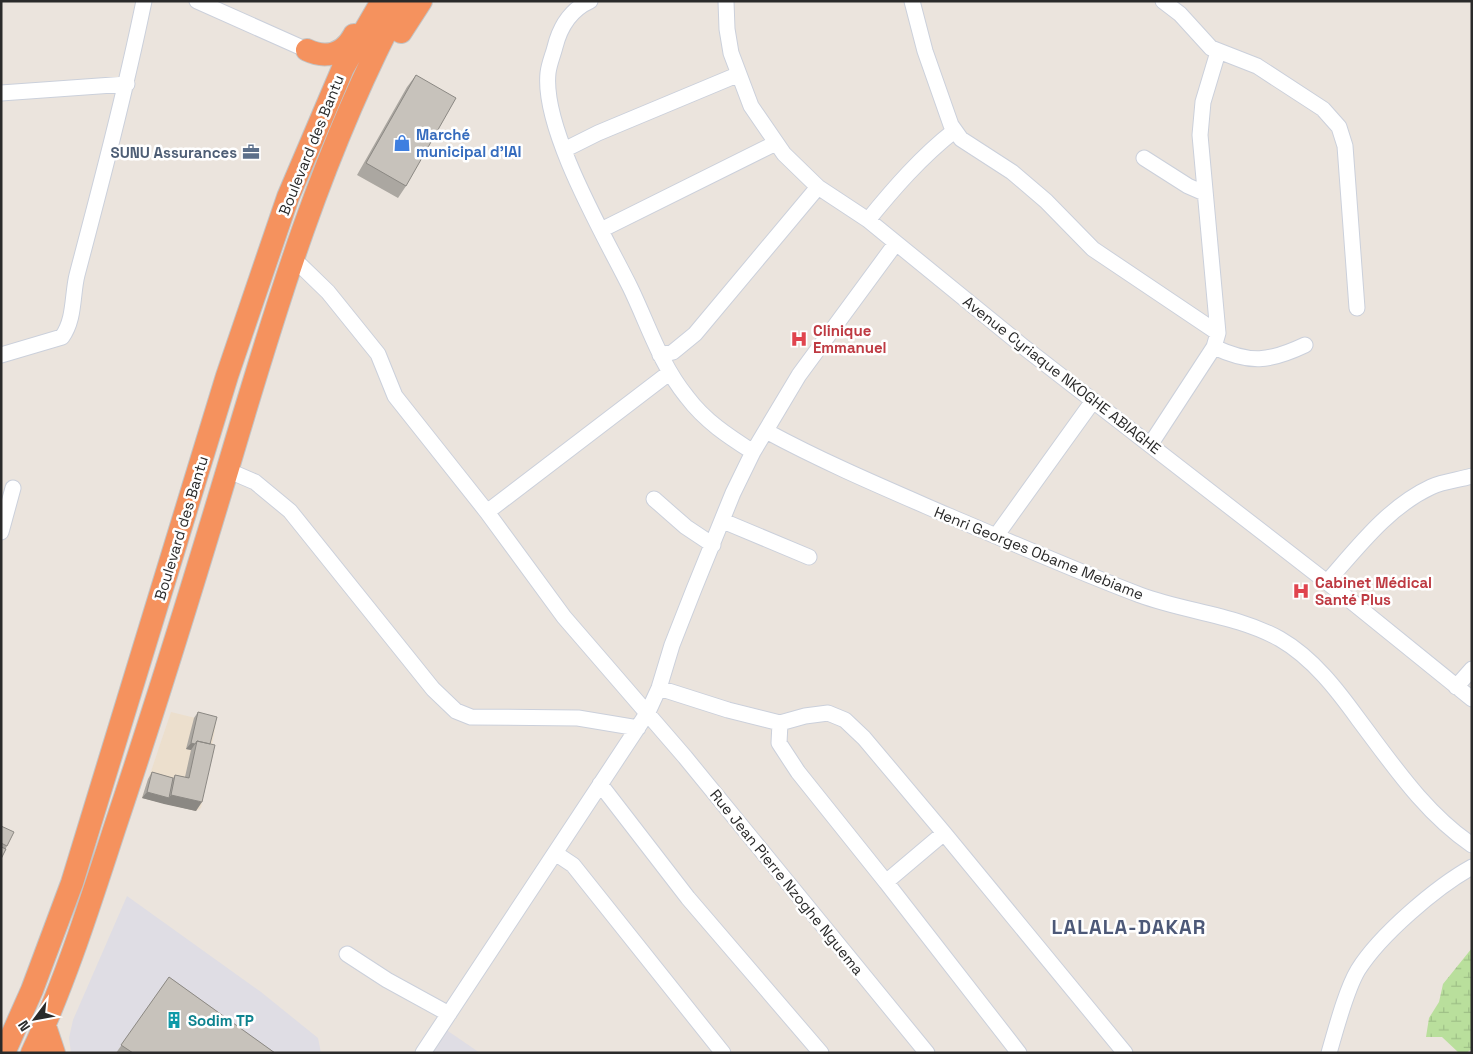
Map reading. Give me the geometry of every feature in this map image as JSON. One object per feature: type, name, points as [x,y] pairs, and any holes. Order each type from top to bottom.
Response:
[{"type":"highway","points":[[377,9],[402,1]]},
{"type":"highway","points":[[328,161],[421,1]]},
{"type":"highway","name":"Boulevard des Bantu","points":[[4,1053],[72,883],[226,376],[282,215],[352,44],[377,9]]},
{"type":"highway","name":"Boulevard des Bantu","points":[[32,1053],[45,1026],[81,930],[132,777],[255,374],[328,161],[377,9]]},
{"type":"highway","points":[[307,50],[323,55],[352,44]]},
{"type":"highway","points":[[1,1032],[23,1008]]},
{"type":"highway","points":[[45,1026],[54,1053]]},
{"type":"street","points":[[1,355],[53,341],[65,332],[69,322],[77,276],[127,84],[144,1]]},
{"type":"street","points":[[197,1],[307,50]]},
{"type":"street","points":[[590,1],[569,17],[562,26],[557,36],[548,73],[553,111],[564,150],[669,373],[707,420],[754,452]]},
{"type":"street","name":"Avenue Cyriaque NKOGHE ABIAGHE","points":[[726,1],[727,29],[737,74],[751,106],[776,143],[818,187],[868,220],[1093,401],[1327,582],[1472,699]]},
{"type":"street","points":[[912,1],[924,51],[954,131],[961,139],[1012,172],[1093,249],[1216,340],[1235,357],[1250,360],[1277,357],[1305,345]]},
{"type":"street","points":[[1163,1],[1180,14],[1211,48],[1257,66],[1323,109],[1339,127],[1345,146],[1357,308]]},
{"type":"street","points":[[1150,445],[1216,340],[1201,164],[1201,115],[1218,52]]},
{"type":"street","points":[[564,150],[598,133],[737,74]]},
{"type":"street","points":[[1,93],[127,84]]},
{"type":"street","points":[[868,220],[887,195],[932,148],[954,131]]},
{"type":"street","points":[[601,230],[776,143]]},
{"type":"street","points":[[1144,158],[1188,186],[1204,193]]},
{"type":"street","points":[[660,355],[673,352],[695,334],[818,187]]},
{"type":"street","points":[[422,1053],[648,712],[659,688],[672,645],[723,521],[754,452],[799,376],[896,243]]},
{"type":"street","name":"Rue Jean Pierre Nzoghe Nguema","points":[[294,259],[328,292],[378,354],[395,396],[487,512],[564,617],[648,712],[927,1053]]},
{"type":"street","points":[[487,512],[669,373]]},
{"type":"street","points":[[996,536],[1093,401]]},
{"type":"street","name":"Henri Georges Obame Mebiame","points":[[766,430],[817,459],[1147,598],[1257,628],[1282,640],[1301,654],[1333,687],[1418,797],[1472,845]]},
{"type":"street","points":[[227,470],[255,482],[290,511],[402,653],[433,690],[456,711],[471,717],[578,718],[638,728]]},
{"type":"street","points":[[1327,582],[1378,524],[1403,503],[1434,485],[1472,476]]},
{"type":"street","points":[[1,532],[14,488]]},
{"type":"street","points":[[654,499],[686,527],[713,545]]},
{"type":"street","points":[[723,521],[808,557]]},
{"type":"street","points":[[1456,687],[1472,669]]},
{"type":"street","points":[[659,688],[728,710],[780,723],[805,716],[828,713],[845,720],[944,833],[1125,1053]]},
{"type":"street","points":[[780,723],[779,743],[798,772],[1019,1053]]},
{"type":"street","points":[[600,784],[711,925],[821,1053]]},
{"type":"street","points":[[886,882],[944,833]]},
{"type":"street","points":[[555,853],[573,865],[723,1053]]},
{"type":"street","points":[[1328,1053],[1358,970],[1416,907],[1456,876],[1472,867]]},
{"type":"street","points":[[347,954],[387,980],[449,1014]]},
{"type":"shaded area","points":[[171,712],[216,723],[201,808],[196,811],[142,798]]},
{"type":"shaded area","points":[[127,896],[261,992],[318,1038],[321,1053],[71,1053],[69,1038],[73,1020]]},
{"type":"shaded area","points":[[445,1029],[480,1053],[431,1053]]},
{"type":"green space","points":[[1472,948],[1472,1049],[1466,1053],[1459,1053],[1442,1037],[1426,1037],[1429,1018],[1439,1002],[1443,984]]},
{"type":"building","name":"Marché municipal d'IAI","points":[[416,75],[456,98],[406,186],[366,163]]},
{"type":"building","points":[[198,712],[217,717],[210,744],[197,741],[195,744],[191,743]]},
{"type":"building","points":[[197,741],[215,745],[202,802],[171,795],[175,775],[189,778]]},
{"type":"building","points":[[152,772],[173,778],[169,798],[147,792]]},
{"type":"building","points":[[1,826],[14,832],[7,846],[1,843]]},
{"type":"building","points":[[1,847],[6,849],[1,859]]},
{"type":"building","name":"Sodim TP","points":[[169,977],[275,1053],[133,1053],[121,1045]]},
{"type":"place","name":"Marché municipal d'IAI","points":[[402,143]]},
{"type":"place","name":"SUNU Assurances","points":[[251,152]]},
{"type":"place","name":"Clinique Emmanuel","points":[[799,339]]},
{"type":"place","name":"Cabinet Médical Santé Plus","points":[[1301,591]]},
{"type":"place","name":"Sodim TP","points":[[174,1020]]},
{"type":"district","name":"LALALA-DAKAR","points":[[1129,927]]}]
